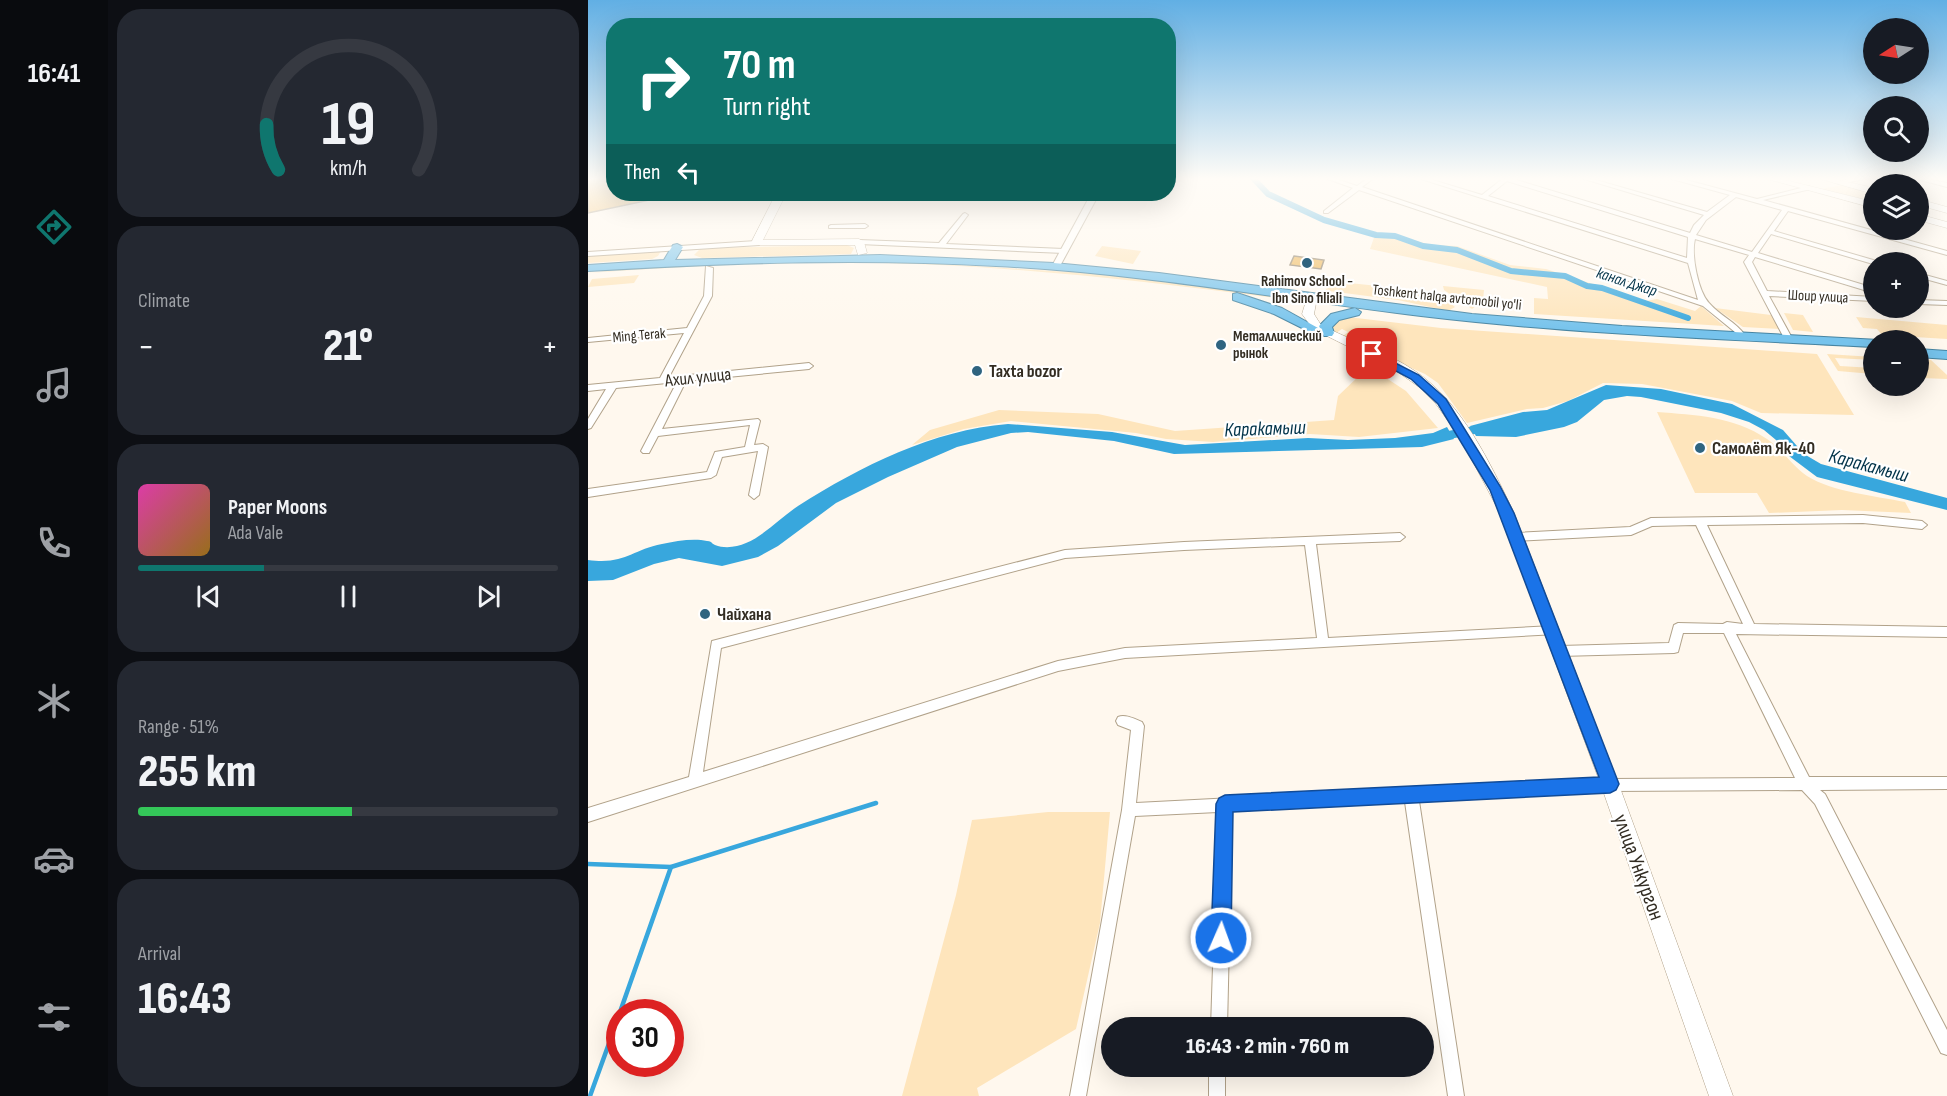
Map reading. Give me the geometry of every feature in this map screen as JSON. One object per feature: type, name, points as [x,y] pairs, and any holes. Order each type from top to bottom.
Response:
[{"type":"highway","points":[[668,263],[677,247]]},
{"type":"highway","name":"Toshkent halqa avtomobil yo'li","points":[[588,268],[668,263],[847,258],[1056,266],[1144,275],[1307,302],[1441,319],[1863,342]]},
{"type":"highway","name":"Toshkent halqa avtomobil yo'li","points":[[588,276],[709,268],[858,265],[951,268],[1118,281],[1237,297],[1307,302],[1355,312],[1863,350]]},
{"type":"highway","points":[[1237,297],[1312,328]]},
{"type":"highway","points":[[1328,333],[1325,326],[1330,320],[1355,312]]},
{"type":"highway","points":[[1929,347],[1945,351]]},
{"type":"highway","points":[[1929,352],[1945,351]]},
{"type":"main road","points":[[760,243],[766,229]]},
{"type":"main road","points":[[760,243],[768,229]]},
{"type":"main road","points":[[760,243],[861,247],[884,258]]},
{"type":"main road","points":[[847,258],[861,247]]},
{"type":"main road","points":[[1307,302],[1302,318],[1312,328],[1408,376],[1433,396],[1452,419]]},
{"type":"main road","points":[[1307,302],[1311,321],[1328,333],[1415,377],[1435,394],[1452,419]]},
{"type":"main road","name":"улица Ункургон","points":[[1452,419],[1516,537],[1610,784],[1721,1096]]},
{"type":"street","points":[[940,245],[953,229]]},
{"type":"street","points":[[1056,266],[1076,229]]},
{"type":"street","points":[[1481,229],[1704,304],[1737,329],[1741,335]]},
{"type":"street","points":[[1587,229],[1690,261]]},
{"type":"street","points":[[1671,229],[1863,288]]},
{"type":"street","points":[[1695,229],[1690,235],[1688,245],[1690,261],[1704,304]]},
{"type":"street","points":[[1754,255],[1772,229]]},
{"type":"street","points":[[1862,229],[1947,253]]},
{"type":"street","points":[[1770,232],[1863,258]]},
{"type":"street","points":[[588,254],[760,243]]},
{"type":"street","points":[[861,247],[940,245],[1064,251]]},
{"type":"street","name":"Шоир улица","points":[[1754,255],[1748,262],[1788,338]]},
{"type":"street","points":[[663,381],[708,296],[709,268]]},
{"type":"street","points":[[1929,277],[1947,283]]},
{"type":"street","name":"Шоир улица","points":[[1763,293],[1863,298]]},
{"type":"street","points":[[1929,302],[1947,303]]},
{"type":"street","name":"Ming Terak","points":[[588,340],[689,330]]},
{"type":"street","name":"Ахил улица","points":[[588,388],[809,366]]},
{"type":"street","points":[[646,451],[683,379]]},
{"type":"street","points":[[588,426],[613,385]]},
{"type":"street","points":[[656,433],[755,421],[749,449]]},
{"type":"street","points":[[588,493],[711,475],[718,454],[763,447],[754,495]]},
{"type":"street","points":[[1516,537],[1631,531],[1651,522],[1863,519],[1922,525]]},
{"type":"street","points":[[1700,522],[1750,628]]},
{"type":"street","points":[[695,781],[716,644],[1065,554],[1400,537]]},
{"type":"street","points":[[1310,540],[1323,643]]},
{"type":"street","points":[[1727,627],[1804,783],[1820,800],[1947,1047]]},
{"type":"street","points":[[1560,651],[1674,648],[1678,628],[1947,632]]},
{"type":"street","points":[[588,815],[1058,666],[1125,653],[1553,631]]},
{"type":"street","points":[[1078,1096],[1129,810],[1137,747],[1138,726],[1122,721]]},
{"type":"street","points":[[1129,810],[1610,784],[1947,783]]},
{"type":"street","points":[[1412,796],[1456,1096]]},
{"type":"street","points":[[1218,1017],[1225,804]]},
{"type":"street","points":[[1216,1096],[1217,1077]]},
{"type":"shaded area","points":[[1376,232],[1433,245],[1457,246],[1510,265],[1546,269],[1646,301],[1657,299],[1695,311],[1701,306],[1724,326],[1534,314],[1534,298],[1548,299],[1547,287],[1370,249]]},
{"type":"shaded area","points":[[847,245],[854,248],[851,254],[702,258],[694,255],[701,248]]},
{"type":"shaded area","points":[[1102,246],[1141,251],[1133,264],[1095,256]]},
{"type":"shaded area","points":[[661,251],[652,259],[588,263],[588,255]]},
{"type":"shaded area","points":[[888,261],[1104,274],[1299,299],[1298,301],[1091,276],[883,263],[772,263],[588,273],[739,262]]},
{"type":"shaded area","points":[[639,275],[634,283],[588,287],[592,279]]},
{"type":"shaded area","points":[[1330,281],[1436,292],[1455,307],[1448,311],[1398,300],[1329,291],[1326,290]]},
{"type":"shaded area","points":[[1443,286],[1484,290],[1483,300],[1472,309],[1444,290]]},
{"type":"shaded area","points":[[1715,308],[1771,315],[1780,329],[1743,327]]},
{"type":"shaded area","points":[[1784,313],[1803,315],[1813,332],[1793,330]]},
{"type":"shaded area","points":[[1348,317],[1441,328],[1817,354],[1854,415],[1761,413],[1732,401],[1642,384],[1603,383],[1568,401],[1467,423],[1438,383],[1425,374],[1342,337],[1348,332],[1342,329],[1336,333],[1332,330],[1331,325],[1336,320]]},
{"type":"shaded area","points":[[1856,317],[1947,325],[1947,339],[1929,338],[1929,330],[1863,328]]},
{"type":"shaded area","points":[[1827,354],[1863,356],[1863,359],[1835,358],[1840,366],[1863,367],[1863,373],[1838,371]]},
{"type":"shaded area","points":[[1929,360],[1947,375],[1947,379],[1929,378]]},
{"type":"shaded area","points":[[1374,370],[1406,391],[1438,428],[1359,437],[1310,434],[1213,442],[1166,439],[1136,433],[1011,421],[964,429],[912,445],[930,430],[999,410],[1098,414],[1175,431],[1334,420],[1338,396],[1363,372]]},
{"type":"shaded area","points":[[1657,412],[1714,418],[1754,431],[1767,439],[1807,476],[1841,490],[1905,502],[1911,513],[1842,510],[1769,513],[1757,493],[1695,493]]},
{"type":"shaded area","points":[[1048,812],[1110,812],[1100,923],[1076,1029],[977,1088],[979,1096],[902,1096],[956,895],[972,820]]},
{"type":"water","points":[[1606,385],[1661,389],[1732,404],[1783,430],[1804,454],[1821,464],[1947,498],[1947,510],[1817,477],[1789,456],[1764,430],[1749,422],[1721,413],[1641,397],[1627,396],[1604,400],[1577,422],[1516,437],[1476,436],[1470,426],[1523,412],[1547,410]]},
{"type":"water","points":[[1008,424],[1112,432],[1185,445],[1308,438],[1348,440],[1395,438],[1433,433],[1447,427],[1454,439],[1422,447],[1174,454],[1114,441],[1028,432],[1011,433],[957,447],[888,477],[836,503],[778,546],[758,557],[722,566],[679,558],[654,564],[613,580],[588,581],[588,560],[620,559],[651,547],[685,540],[709,541],[723,547],[742,544],[753,540],[822,491],[898,452],[952,434]]},
{"type":"building","name":"Rahimov School - Ibn Sino filiali","points":[[1294,256],[1324,260],[1321,269],[1290,265]]},
{"type":"waterway","name":"канал Джар","points":[[1356,229],[1376,235],[1395,236],[1423,246],[1457,250],[1511,271],[1565,276],[1587,286],[1602,288],[1688,318]]},
{"type":"waterway","name":"Каракамыш","points":[[1439,437],[1484,428]]},
{"type":"waterway","points":[[671,867],[876,803]]},
{"type":"waterway","points":[[588,864],[671,867]]},
{"type":"waterway","points":[[625,999],[671,867]]},
{"type":"waterway","points":[[590,1096],[606,1052]]},
{"type":"place","name":"Rahimov School - Ibn Sino filiali","points":[[1307,263]]},
{"type":"place","name":"Металлический рынок","points":[[1221,345]]},
{"type":"place","name":"Taxta bozor","points":[[977,371]]},
{"type":"place","name":"Самолёт Як-40","points":[[1700,448]]},
{"type":"place","name":"Чайхана","points":[[705,614]]},
{"type":"route","points":[[1221,938],[1225,804],[1610,784],[1553,631],[1496,489],[1442,402],[1415,377],[1372,354]]}]
